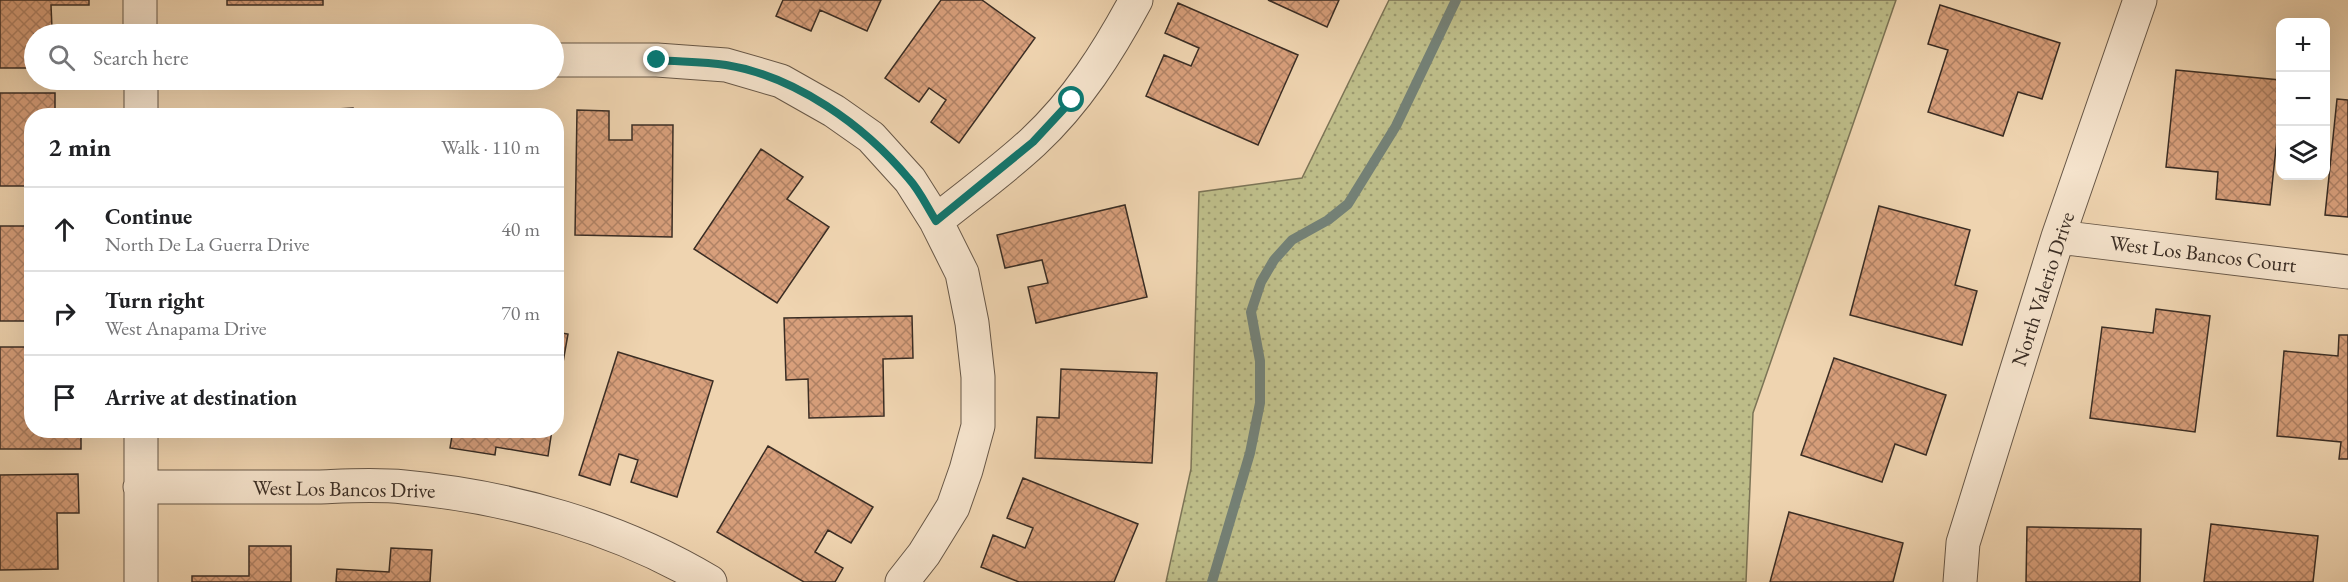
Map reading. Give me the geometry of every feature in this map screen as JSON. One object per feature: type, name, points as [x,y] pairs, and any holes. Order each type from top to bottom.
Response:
[{"type":"street","points":[[140,0],[140,24]]},
{"type":"street","points":[[936,221],[1033,142],[1072,100],[1109,50],[1136,0]]},
{"type":"street","name":"North Valerio Drive","points":[[1960,582],[1963,543],[2058,237],[2140,0]]},
{"type":"street","points":[[564,60],[657,60],[726,65],[781,81],[834,111],[871,137],[910,180],[936,221],[962,273],[972,323],[978,377],[978,426],[953,507],[924,554],[902,582]]},
{"type":"street","points":[[141,90],[141,108]]},
{"type":"street","name":"West Los Bancos Court","points":[[2058,237],[2348,272]]},
{"type":"street","points":[[141,438],[141,582]]},
{"type":"street","name":"West Los Bancos Drive","points":[[141,487],[402,486],[462,494],[532,508],[591,527],[639,546],[710,582]]},
{"type":"shaded area","points":[[1389,0],[1896,0],[1753,413],[1746,582],[1166,582],[1191,469],[1199,192],[1302,178]]},
{"type":"building","points":[[0,0],[89,0],[89,5],[51,5],[52,24],[24,24],[24,68],[0,68]]},
{"type":"building","points":[[227,0],[323,0],[323,5],[227,5]]},
{"type":"building","points":[[783,0],[881,0],[867,31],[820,10],[811,31],[776,16]]},
{"type":"building","points":[[941,0],[982,0],[1035,38],[959,143],[931,122],[946,100],[929,88],[919,102],[885,78]]},
{"type":"building","points":[[1268,0],[1339,0],[1327,27]]},
{"type":"building","points":[[1178,3],[1298,55],[1258,145],[1146,96],[1164,55],[1191,66],[1199,48],[1165,33]]},
{"type":"building","points":[[1940,5],[2060,43],[2042,99],[2018,92],[2003,136],[1928,112],[1948,50],[1928,44]]},
{"type":"building","points":[[2176,70],[2276,80],[2276,148],[2270,205],[2216,199],[2218,172],[2166,167]]},
{"type":"building","points":[[0,93],[55,93],[55,108],[24,108],[24,186],[0,186]]},
{"type":"building","points":[[2337,99],[2348,100],[2348,217],[2325,215]]},
{"type":"building","points":[[577,110],[609,111],[609,140],[632,140],[632,125],[673,125],[672,237],[575,235]]},
{"type":"building","points":[[761,149],[803,177],[787,199],[829,227],[777,303],[694,249]]},
{"type":"building","points":[[1125,205],[1147,297],[1036,323],[1028,287],[1048,283],[1042,260],[1005,268],[997,235]]},
{"type":"building","points":[[1879,206],[1970,230],[1955,285],[1977,291],[1962,345],[1850,315]]},
{"type":"building","points":[[0,226],[24,226],[24,321],[0,321]]},
{"type":"building","points":[[2156,309],[2210,316],[2195,432],[2090,418],[2102,327],[2153,333]]},
{"type":"building","points":[[912,316],[913,358],[883,359],[884,416],[809,418],[808,379],[786,380],[784,318]]},
{"type":"building","points":[[564,333],[568,334],[564,357]]},
{"type":"building","points":[[2339,335],[2348,335],[2348,459],[2339,459],[2341,442],[2277,436],[2284,351],[2338,356]]},
{"type":"building","points":[[0,347],[24,347],[24,438],[81,438],[81,449],[0,449]]},
{"type":"building","points":[[618,352],[713,381],[677,497],[631,482],[638,460],[619,454],[610,485],[579,475]]},
{"type":"building","points":[[1834,358],[1946,395],[1926,455],[1895,444],[1882,482],[1801,455]]},
{"type":"building","points":[[1061,369],[1157,373],[1152,463],[1035,458],[1037,417],[1059,418]]},
{"type":"building","points":[[452,438],[551,438],[548,456],[496,447],[495,455],[450,448]]},
{"type":"building","points":[[768,446],[873,507],[851,543],[828,530],[815,552],[843,568],[835,582],[804,582],[717,532]]},
{"type":"building","points":[[78,474],[79,513],[57,513],[58,569],[0,570],[0,475]]},
{"type":"building","points":[[1023,478],[1138,524],[1114,582],[1019,582],[981,567],[993,535],[1025,548],[1033,528],[1007,518]]},
{"type":"building","points":[[1789,512],[1903,543],[1893,582],[1770,582]]},
{"type":"building","points":[[2211,524],[2318,536],[2313,582],[2204,582]]},
{"type":"building","points":[[2027,527],[2141,529],[2140,582],[2026,582]]},
{"type":"building","points":[[249,546],[291,546],[291,582],[192,582],[192,576],[249,576]]},
{"type":"building","points":[[391,548],[432,550],[430,582],[336,582],[337,569],[389,572]]},
{"type":"waterway","points":[[1212,582],[1250,453],[1260,403],[1260,361],[1251,312],[1261,282],[1274,260],[1292,240],[1328,220],[1348,204],[1396,126],[1456,0]]},
{"type":"route","points":[[657,60],[726,65],[781,81],[834,111],[871,137],[910,180],[936,221],[1033,142],[1072,100]]}]
